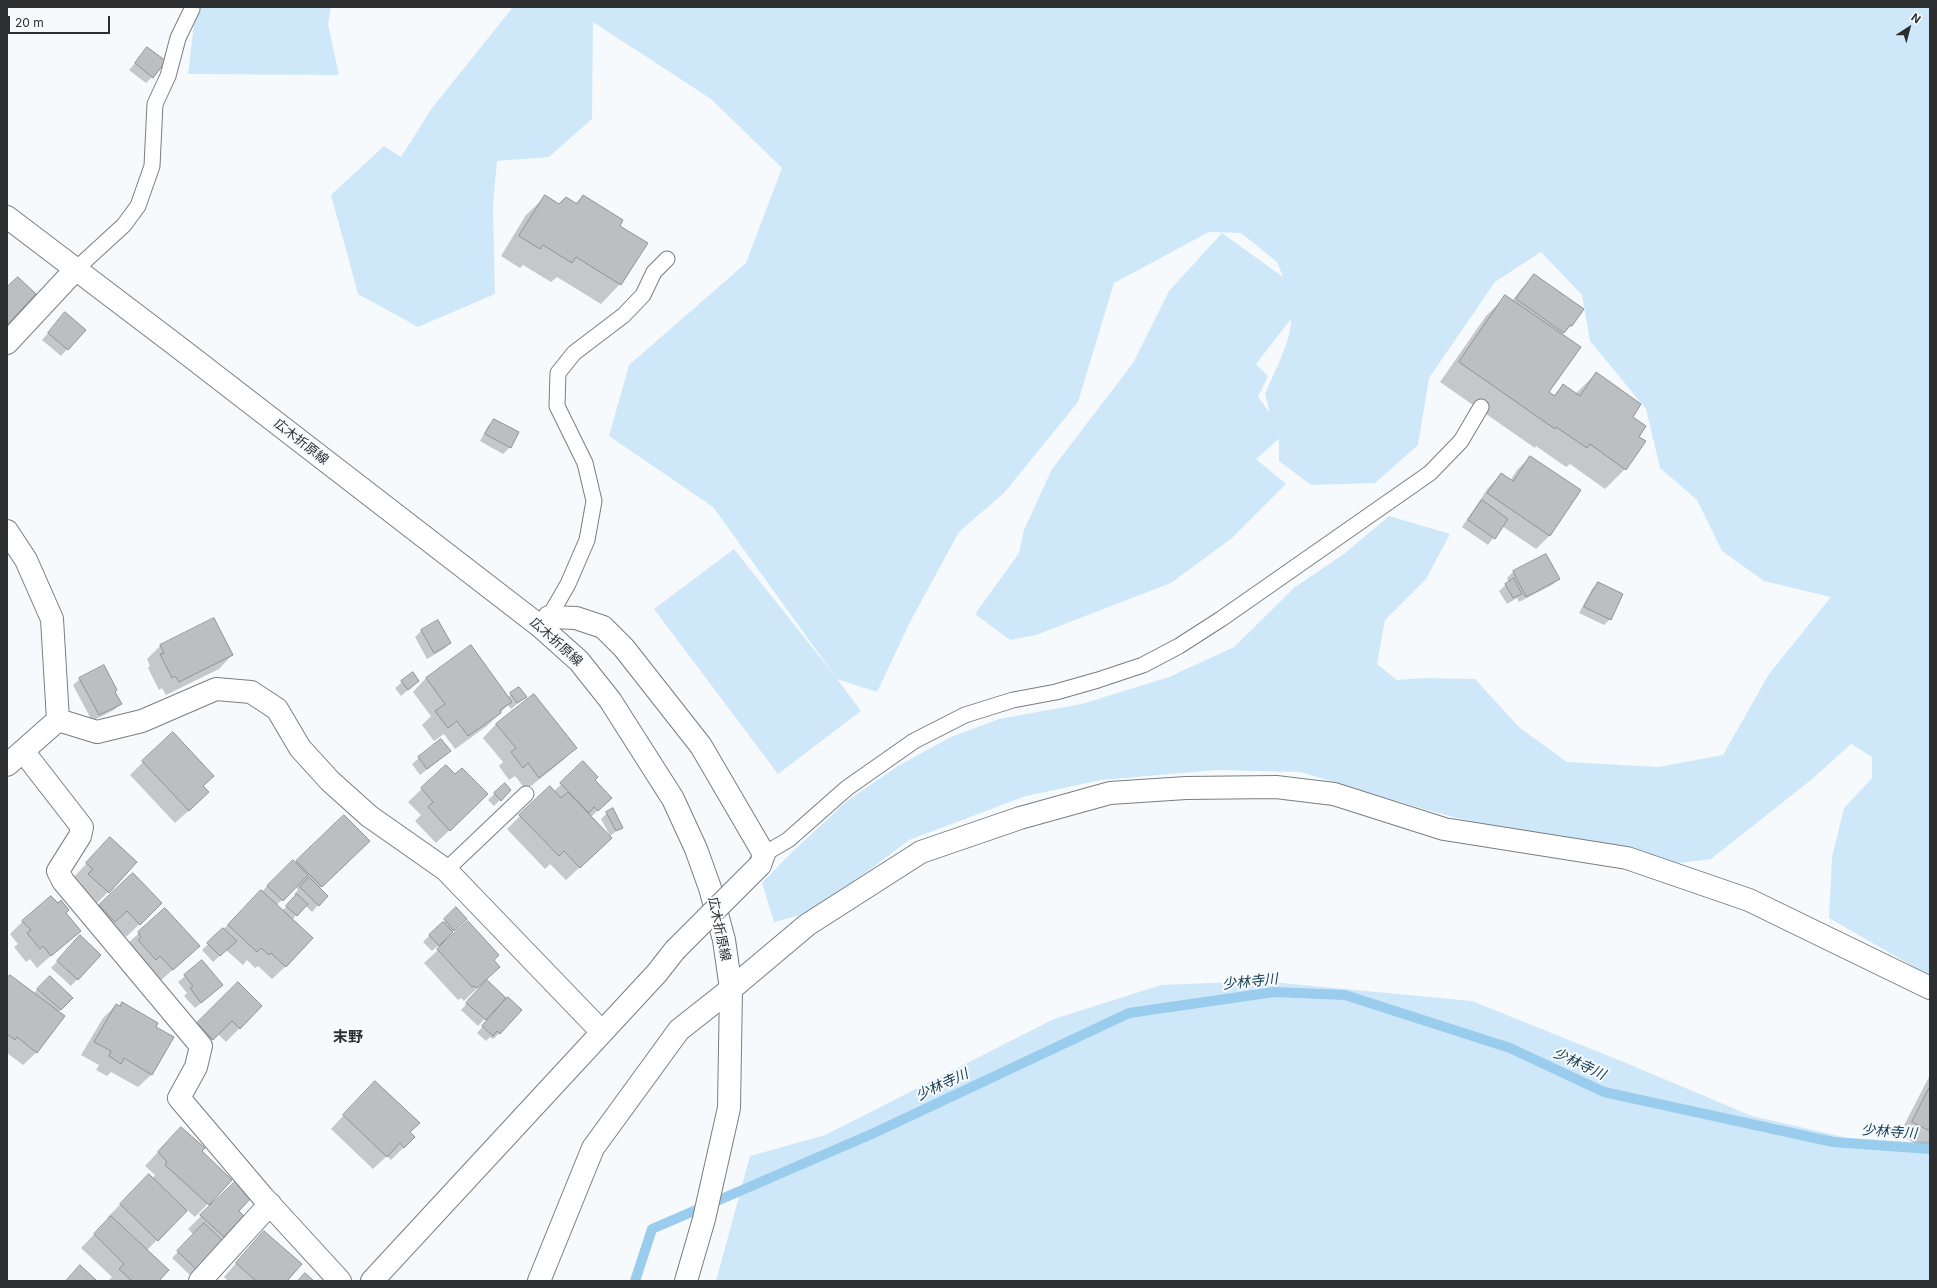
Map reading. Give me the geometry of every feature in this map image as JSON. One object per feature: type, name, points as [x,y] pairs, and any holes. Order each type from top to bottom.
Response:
[{"type":"street","name":"広木折原線","points":[[7,217],[75,270],[545,622],[610,700],[673,799],[696,849],[710,888],[724,940],[731,989],[729,1108],[704,1219],[686,1281]]},
{"type":"street","points":[[7,342],[75,270]]},
{"type":"street","points":[[7,531],[26,560],[52,619],[58,720]]},
{"type":"street","points":[[372,1281],[657,974],[675,950],[762,860],[701,746],[624,648],[603,627],[576,618],[545,622]]},
{"type":"street","points":[[58,720],[97,732],[142,721],[216,689],[251,692],[277,709],[300,748],[330,782],[369,816],[446,870],[602,1032]]},
{"type":"street","points":[[58,720],[15,758],[82,827],[80,836],[58,871],[63,881],[201,1046],[196,1067],[179,1098],[270,1204],[340,1281]]},
{"type":"street","points":[[539,1281],[593,1148],[678,1030],[731,989],[807,925],[920,852],[1020,818],[1110,794],[1186,788],[1276,787],[1334,794],[1444,829],[1627,858],[1749,900],[1930,988]]},
{"type":"street","points":[[200,1281],[270,1204]]},
{"type":"lane","points":[[75,270],[124,225],[138,206],[152,166],[152,136],[155,104],[168,76],[178,38],[192,9]]},
{"type":"lane","points":[[545,622],[568,584],[587,540],[594,501],[585,463],[557,406],[558,373],[574,353],[624,315],[643,295],[654,272],[667,259]]},
{"type":"lane","points":[[762,860],[788,840],[847,788],[914,741],[965,715],[1013,700],[1056,692],[1098,680],[1143,665],[1179,646],[1221,619],[1273,581],[1390,503],[1430,473],[1461,441],[1481,407]]},
{"type":"lane","points":[[446,870],[526,794]]},
{"type":"shaded area","points":[[196,7],[331,7],[328,24],[339,75],[188,74]]},
{"type":"shaded area","points":[[513,7],[1930,7],[1930,976],[1829,918],[1832,857],[1844,808],[1872,778],[1872,757],[1851,744],[1811,780],[1711,859],[1672,864],[1532,837],[1434,812],[1300,772],[1217,770],[1101,780],[1026,796],[909,840],[863,875],[804,914],[774,922],[762,883],[791,853],[847,801],[898,766],[951,737],[999,719],[1082,704],[1169,677],[1234,647],[1295,587],[1344,554],[1389,516],[1450,534],[1426,579],[1385,620],[1377,664],[1397,680],[1423,678],[1475,679],[1520,728],[1567,762],[1658,767],[1723,755],[1769,674],[1831,597],[1764,581],[1722,551],[1697,500],[1660,468],[1646,409],[1590,341],[1582,295],[1541,252],[1495,282],[1429,378],[1418,445],[1375,483],[1311,485],[1279,461],[1279,439],[1256,459],[1286,484],[1232,538],[1171,583],[1036,635],[1010,640],[975,614],[1019,553],[1024,530],[1052,469],[1133,363],[1169,291],[1222,233],[1283,277],[1277,262],[1241,233],[1209,232],[1114,283],[1078,402],[1004,493],[959,532],[911,620],[877,692],[837,679],[861,711],[778,774],[654,609],[734,549],[835,676],[713,507],[609,436],[629,365],[746,263],[782,168],[711,99],[593,22],[592,119],[549,157],[497,161],[493,205],[495,294],[418,327],[358,294],[331,195],[384,146],[401,157],[432,108]],"holes":[[[1291,319],[1285,347],[1265,394],[1270,413],[1258,397],[1268,376],[1256,364]]]},
{"type":"shaded area","points":[[1260,981],[1472,1001],[1752,1116],[1848,1138],[1910,1142],[1930,1141],[1930,1281],[716,1281],[750,1156],[825,1135],[1054,1019],[1161,985]]},
{"type":"building","points":[[147,47],[166,61],[153,78],[135,63]]},
{"type":"building","points":[[545,195],[559,204],[566,197],[577,204],[583,195],[623,220],[620,226],[648,243],[621,285],[576,257],[572,263],[543,245],[540,249],[519,236]]},
{"type":"building","points":[[1534,274],[1584,309],[1572,326],[1570,325],[1564,333],[1516,299]]},
{"type":"building","points":[[18,277],[36,294],[7,325],[7,287]]},
{"type":"building","points":[[1505,295],[1581,347],[1549,392],[1555,396],[1563,384],[1580,396],[1596,372],[1641,404],[1633,417],[1646,426],[1639,437],[1646,441],[1626,470],[1590,444],[1587,448],[1556,427],[1555,429],[1459,362]]},
{"type":"building","points":[[65,312],[86,330],[68,350],[48,333]]},
{"type":"building","points":[[494,419],[519,432],[511,448],[485,434]]},
{"type":"building","points":[[1530,456],[1581,490],[1550,536],[1487,493],[1501,473],[1513,481]]},
{"type":"building","points":[[1482,500],[1508,519],[1495,539],[1468,520]]},
{"type":"building","points":[[1546,554],[1560,579],[1526,597],[1513,571]]},
{"type":"building","points":[[1514,578],[1522,594],[1513,598],[1505,584]]},
{"type":"building","points":[[1598,582],[1623,594],[1611,620],[1584,607]]},
{"type":"building","points":[[214,618],[233,655],[179,682],[175,676],[172,678],[160,654],[164,653],[160,645]]},
{"type":"building","points":[[438,620],[451,643],[434,653],[421,630]]},
{"type":"building","points":[[471,645],[512,702],[500,710],[501,713],[468,736],[457,721],[448,728],[435,711],[445,704],[426,678]]},
{"type":"building","points":[[104,665],[117,690],[115,692],[122,704],[99,715],[79,678]]},
{"type":"building","points":[[413,672],[419,681],[408,690],[401,681]]},
{"type":"building","points":[[519,687],[527,697],[517,703],[510,693]]},
{"type":"building","points":[[534,694],[577,748],[539,778],[528,763],[523,768],[511,752],[516,748],[496,724]]},
{"type":"building","points":[[173,732],[214,776],[203,786],[209,792],[189,811],[142,761]]},
{"type":"building","points":[[441,739],[451,751],[427,769],[418,757]]},
{"type":"building","points":[[583,761],[598,777],[595,780],[612,798],[598,811],[594,807],[589,813],[560,783]]},
{"type":"building","points":[[446,765],[455,774],[462,768],[488,794],[450,831],[428,807],[433,802],[421,788]]},
{"type":"building","points":[[505,783],[511,790],[501,801],[494,793]]},
{"type":"building","points":[[550,786],[561,798],[568,792],[612,838],[580,868],[564,851],[559,856],[519,815]]},
{"type":"building","points":[[613,808],[623,828],[616,831],[606,812]]},
{"type":"building","points":[[344,815],[370,841],[322,887],[296,861]]},
{"type":"building","points":[[110,837],[137,862],[109,893],[88,874],[93,869],[86,863]]},
{"type":"building","points":[[293,860],[308,875],[283,901],[267,886]]},
{"type":"building","points":[[133,873],[162,903],[140,925],[127,911],[115,922],[99,905]]},
{"type":"building","points":[[309,877],[328,896],[319,906],[300,887]]},
{"type":"building","points":[[261,890],[313,938],[286,967],[271,953],[269,955],[261,948],[257,952],[228,925]]},
{"type":"building","points":[[297,894],[308,904],[297,916],[286,906]]},
{"type":"building","points":[[51,896],[58,903],[61,900],[69,910],[66,913],[81,931],[51,956],[43,946],[40,949],[27,933],[31,930],[22,921]]},
{"type":"building","points":[[456,907],[467,919],[454,931],[444,919]]},
{"type":"building","points":[[165,908],[200,946],[173,970],[160,956],[156,960],[138,940],[141,937],[138,932]]},
{"type":"building","points":[[468,921],[499,955],[494,960],[500,967],[477,988],[474,986],[472,987],[437,949]]},
{"type":"building","points":[[443,922],[453,932],[439,946],[429,935]]},
{"type":"building","points":[[223,928],[237,941],[220,956],[207,943]]},
{"type":"building","points":[[80,935],[101,955],[78,980],[57,961]]},
{"type":"building","points":[[202,960],[223,985],[201,1003],[190,988],[193,986],[184,975]]},
{"type":"building","points":[[10,975],[65,1016],[37,1053],[17,1037],[15,1040],[7,1034],[7,978]]},
{"type":"building","points":[[50,976],[73,998],[61,1010],[37,989]]},
{"type":"building","points":[[487,980],[506,998],[486,1020],[466,1003]]},
{"type":"building","points":[[238,982],[262,1006],[240,1029],[232,1021],[213,1040],[197,1023]]},
{"type":"building","points":[[508,997],[522,1010],[500,1034],[497,1031],[493,1036],[482,1026]]},
{"type":"building","points":[[122,1002],[158,1023],[156,1027],[174,1037],[152,1075],[124,1058],[121,1064],[109,1056],[111,1051],[94,1042],[116,1004],[120,1006]]},
{"type":"building","points":[[375,1081],[420,1123],[410,1132],[415,1137],[404,1148],[400,1143],[387,1157],[343,1115]]},
{"type":"building","points":[[1930,1086],[1930,1131],[1912,1122]]},
{"type":"building","points":[[181,1127],[205,1148],[202,1151],[232,1180],[209,1205],[165,1165],[167,1162],[158,1152]]},
{"type":"building","points":[[149,1174],[187,1211],[158,1241],[120,1204]]},
{"type":"building","points":[[235,1182],[251,1198],[239,1211],[244,1216],[224,1237],[200,1215]]},
{"type":"building","points":[[111,1216],[169,1270],[159,1281],[132,1281],[119,1269],[124,1264],[94,1234]]},
{"type":"building","points":[[204,1223],[223,1241],[197,1270],[177,1251]]},
{"type":"building","points":[[264,1231],[302,1264],[287,1281],[256,1281],[236,1263]]},
{"type":"building","points":[[80,1265],[97,1281],[66,1281]]},
{"type":"building","points":[[305,1273],[314,1281],[298,1281]]},
{"type":"waterway","name":"少林寺川","points":[[635,1281],[652,1229],[874,1133],[1129,1013],[1274,992],[1345,995],[1510,1048],[1604,1092],[1833,1142],[1930,1149]]},
{"type":"district","name":"末野","points":[[348,1037]]}]
